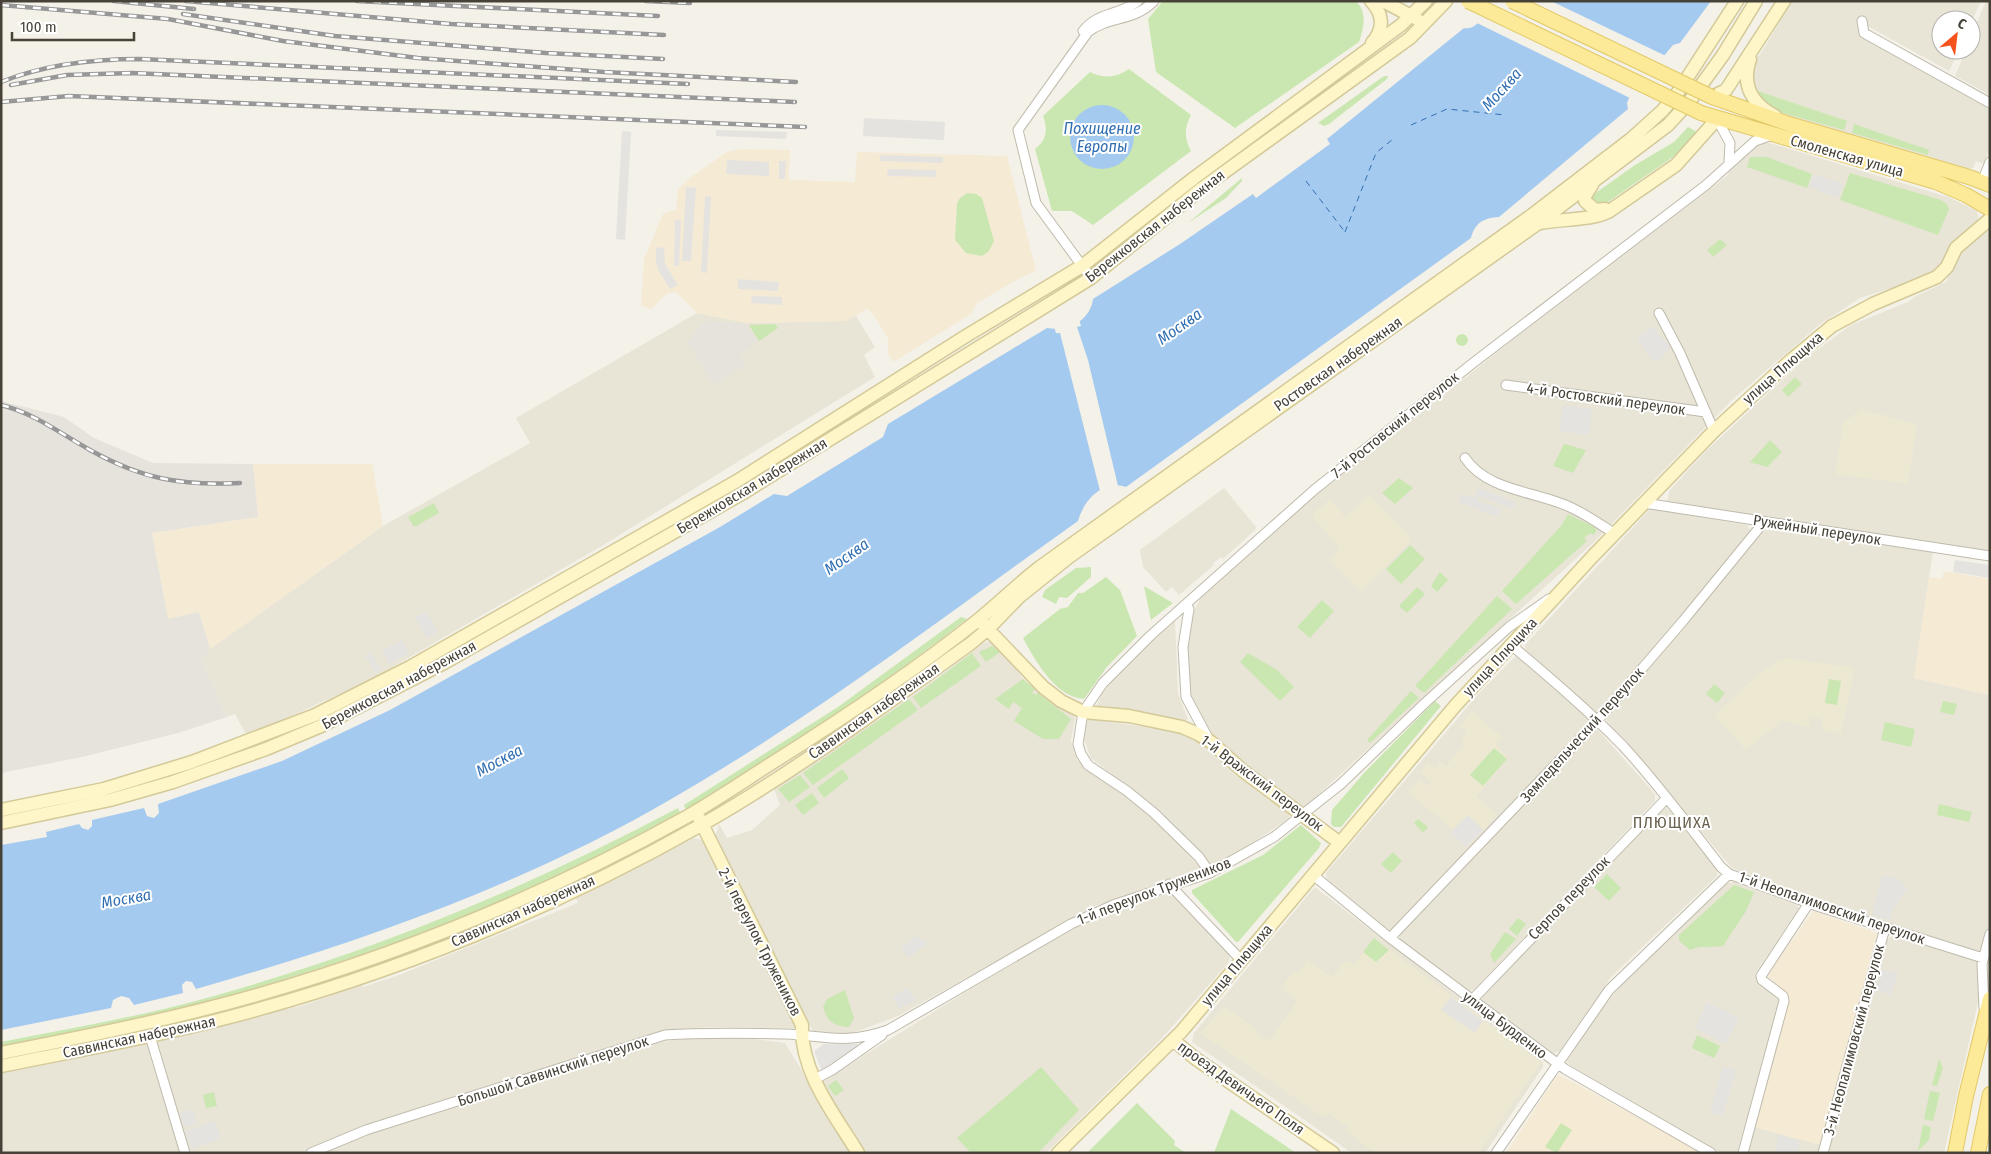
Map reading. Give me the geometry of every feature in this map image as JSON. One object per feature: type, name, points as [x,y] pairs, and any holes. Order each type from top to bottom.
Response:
[{"type":"main road","points":[[1365,52],[1382,26],[1378,10],[1371,1]]},
{"type":"main road","points":[[1383,1],[1418,9]]},
{"type":"main road","points":[[1401,1],[1418,9],[1429,20]]},
{"type":"main road","name":"Бережковская набережная","points":[[1,823],[110,800],[173,782],[266,749],[380,697],[744,493],[1090,278],[1201,188],[1410,38],[1446,1]]},
{"type":"main road","name":"Смоленская улица","points":[[1468,1],[1701,113],[1936,182],[1966,194],[1990,209]]},
{"type":"main road","name":"Смоленская улица","points":[[1512,1],[1712,97],[1789,124],[1986,184]]},
{"type":"main road","name":"Ростовская набережная","points":[[979,620],[1014,587],[1100,523],[1532,215],[1631,140],[1676,95],[1737,1]]},
{"type":"main road","name":"Ростовская набережная","points":[[988,629],[1019,597],[1069,557],[1536,224],[1668,125],[1689,102],[1722,56],[1756,1]]},
{"type":"main road","points":[[1712,97],[1726,90],[1753,52],[1784,1]]},
{"type":"main road","name":"Бережковская набережная","points":[[1,810],[104,789],[192,762],[314,715],[373,686],[738,481],[1082,266],[1194,178],[1365,52],[1418,9]]},
{"type":"main road","points":[[1753,52],[1746,79],[1752,96],[1767,112],[1789,124]]},
{"type":"main road","points":[[1536,224],[1563,218],[1601,216],[1676,165],[1717,119]]},
{"type":"main road","points":[[1596,178],[1585,196],[1588,206],[1595,210],[1606,209],[1619,204]]},
{"type":"main road","name":"улица Плющиха","points":[[1058,1153],[1173,1040],[1455,706],[1510,644],[1714,431],[1801,350],[1832,326],[1873,304],[1937,277],[1947,267],[1956,248],[1990,219]]},
{"type":"main road","name":"1-й Вражский переулок","points":[[979,620],[1043,687],[1061,701],[1083,712],[1129,716],[1182,727],[1211,742],[1243,771],[1340,843]]},
{"type":"main road","name":"Саввинская набережная","points":[[1,1053],[146,1024],[304,981],[386,953],[498,910],[556,884],[696,811],[821,732],[979,620]]},
{"type":"main road","name":"Саввинская набережная","points":[[1,1066],[150,1036],[225,1018],[391,966],[563,895],[702,824],[842,734],[988,629]]},
{"type":"main road","name":"2-й переулок Тружеников","points":[[696,811],[802,1025],[802,1037],[815,1079],[858,1153]]},
{"type":"main road","points":[[1955,1153],[1990,999]]},
{"type":"main road","name":"проезд Девичьего Поля","points":[[1173,1040],[1333,1153]]},
{"type":"main road","points":[[1978,1153],[1990,1094]]},
{"type":"street","points":[[1064,63],[1076,41],[1090,23],[1138,1]]},
{"type":"street","points":[[1090,278],[1036,203],[1018,130],[1064,63],[1091,29],[1136,15],[1154,1]]},
{"type":"street","points":[[1862,21],[1864,33],[1990,103]]},
{"type":"street","points":[[1717,119],[1730,143],[1729,162]]},
{"type":"street","name":"7-й Ростовский переулок","points":[[1083,712],[1118,667],[1314,490],[1472,362],[1706,184],[1754,141],[1772,135]]},
{"type":"street","points":[[1986,184],[1990,162]]},
{"type":"street","points":[[1035,295],[1040,294],[1045,297],[1046,302],[1043,307]]},
{"type":"street","points":[[1660,313],[1680,353],[1714,431]]},
{"type":"street","name":"4-й Ростовский переулок","points":[[1506,385],[1706,412]]},
{"type":"street","points":[[1465,458],[1471,467],[1489,480],[1571,508],[1615,534]]},
{"type":"street","name":"Ружейный переулок","points":[[1644,503],[1990,556]]},
{"type":"street","name":"Земледельческий переулок","points":[[1390,938],[1597,721],[1706,594],[1764,522]]},
{"type":"street","name":"1-й переулок Тружеников","points":[[802,1037],[848,1040],[865,1038],[888,1030],[1071,924],[1113,904],[1169,884],[1210,873],[1274,837],[1302,814],[1321,802],[1425,702],[1502,633],[1560,592]]},
{"type":"street","points":[[1184,606],[1189,609],[1183,647],[1186,697],[1211,742]]},
{"type":"street","name":"1-й Неопалимовский переулок","points":[[1510,644],[1597,721],[1667,798],[1721,867],[1729,874],[1809,903],[1983,958]]},
{"type":"street","points":[[1083,712],[1078,744],[1081,754],[1088,765],[1127,791],[1154,813],[1199,857],[1210,873]]},
{"type":"street","name":"Серпов переулок","points":[[1472,1000],[1667,798]]},
{"type":"street","points":[[1496,1153],[1617,981],[1729,874]]},
{"type":"street","name":"улица Бурденко","points":[[1313,875],[1390,938],[1557,1064],[1711,1153]]},
{"type":"street","points":[[1169,884],[1241,960]]},
{"type":"street","points":[[1743,1153],[1784,1001],[1783,996],[1762,980],[1761,976],[1809,903]]},
{"type":"street","name":"3-й Неопалимовский переулок","points":[[1824,1153],[1885,928]]},
{"type":"street","points":[[1985,1015],[1981,972],[1990,934]]},
{"type":"street","points":[[815,1079],[855,1055],[888,1030]]},
{"type":"street","name":"Большой Саввинский переулок","points":[[312,1153],[366,1130],[665,1035],[709,1031],[802,1037]]},
{"type":"street","points":[[150,1036],[186,1153]]},
{"type":"shaded area","points":[[1792,1],[1981,1],[1977,10],[1931,10],[1931,60],[1954,60],[1949,71],[1864,24],[1858,35],[1990,107],[1990,147],[1984,164],[1976,161],[1973,168],[1965,169],[1772,111],[1750,86],[1754,58],[1759,56]]},
{"type":"shaded area","points":[[1986,1],[1990,1],[1990,95],[1955,76],[1962,60],[1981,60],[1981,13]]},
{"type":"shaded area","points":[[864,118],[945,122],[944,140],[863,136]]},
{"type":"shaded area","points":[[716,130],[787,132],[786,139],[716,136]]},
{"type":"shaded area","points":[[622,131],[631,132],[625,240],[616,239]]},
{"type":"shaded area","points":[[1763,141],[1948,197],[1977,211],[1979,221],[1943,266],[1930,276],[1860,298],[1820,324],[1732,400],[1594,542],[1308,804],[1301,808],[1241,764],[1208,732],[1188,692],[1187,625],[1202,595],[1309,501],[1519,335],[1727,176],[1732,166],[1744,153]]},
{"type":"shaded area","points":[[741,149],[790,150],[789,180],[855,182],[857,152],[1007,156],[1036,271],[1018,279],[977,303],[971,314],[893,362],[888,354],[888,338],[873,314],[867,309],[846,321],[748,323],[697,313],[676,292],[668,293],[651,309],[641,306],[644,259],[663,214],[676,210],[678,189],[691,177],[727,152]]},
{"type":"shaded area","points":[[880,155],[943,157],[943,163],[880,161]]},
{"type":"shaded area","points":[[727,160],[769,162],[769,176],[726,174]]},
{"type":"shaded area","points":[[779,161],[786,161],[785,179],[779,179]]},
{"type":"shaded area","points":[[888,169],[936,170],[936,177],[887,176]]},
{"type":"shaded area","points":[[1814,174],[1843,184],[1838,198],[1809,187]]},
{"type":"shaded area","points":[[686,187],[696,188],[691,261],[682,261]]},
{"type":"shaded area","points":[[705,196],[711,197],[707,273],[701,272]]},
{"type":"shaded area","points":[[675,220],[681,220],[679,266],[674,266]]},
{"type":"shaded area","points":[[1990,228],[1990,552],[1670,503],[1667,501],[1670,490],[1706,451],[1806,358],[1851,325],[1908,302],[1916,296],[1946,282],[1961,249]]},
{"type":"shaded area","points":[[664,247],[665,264],[678,285],[670,289],[658,270],[656,261],[656,248]]},
{"type":"shaded area","points":[[738,279],[779,282],[778,291],[738,289]]},
{"type":"shaded area","points":[[752,296],[782,297],[782,305],[751,303]]},
{"type":"shaded area","points":[[697,313],[748,323],[845,321],[856,316],[875,347],[864,355],[875,377],[600,547],[372,679],[247,736],[235,714],[227,717],[201,661],[210,649],[383,526],[530,443],[516,418]]},
{"type":"shaded area","points":[[705,321],[746,324],[758,341],[739,354],[746,365],[714,385],[687,342]]},
{"type":"shaded area","points":[[1652,326],[1671,348],[1655,362],[1637,339]]},
{"type":"shaded area","points":[[1,401],[64,417],[94,438],[153,463],[253,464],[258,517],[152,533],[168,619],[199,612],[210,649],[201,661],[227,717],[178,733],[82,757],[1,773]]},
{"type":"shaded area","points":[[1563,405],[1592,409],[1589,435],[1559,431]]},
{"type":"shaded area","points":[[1861,409],[1917,424],[1908,484],[1835,474],[1843,423]]},
{"type":"shaded area","points":[[253,464],[372,464],[383,526],[210,649],[199,612],[168,620],[152,533],[258,517]]},
{"type":"shaded area","points":[[1224,488],[1256,527],[1255,530],[1223,559],[1221,557],[1213,563],[1214,565],[1179,595],[1172,587],[1166,592],[1143,567],[1140,550]]},
{"type":"shaded area","points":[[1478,488],[1515,502],[1513,509],[1478,496],[1477,500],[1501,509],[1498,517],[1458,502],[1461,494],[1474,498]]},
{"type":"shaded area","points":[[1369,495],[1413,539],[1361,592],[1329,560],[1340,549],[1312,515],[1330,499],[1345,517]]},
{"type":"shaded area","points":[[1650,509],[1747,525],[1751,531],[1602,710],[1599,713],[1594,712],[1526,652],[1525,645]]},
{"type":"shaded area","points":[[1768,530],[1933,552],[1914,678],[1990,695],[1990,927],[1981,953],[1818,900],[1732,868],[1606,720],[1763,532]]},
{"type":"shaded area","points":[[1955,560],[1990,565],[1990,578],[1953,572]]},
{"type":"shaded area","points":[[1944,571],[1990,579],[1990,695],[1914,678],[1929,577],[1942,579]]},
{"type":"shaded area","points":[[426,611],[438,632],[427,638],[415,617]]},
{"type":"shaded area","points":[[1175,621],[1178,694],[1188,719],[1185,721],[1096,708],[1102,693],[1128,663]]},
{"type":"shaded area","points":[[402,640],[409,653],[389,664],[382,651]]},
{"type":"shaded area","points":[[990,641],[996,644],[1025,681],[1049,700],[1073,715],[1075,719],[1071,740],[1077,760],[1145,808],[1202,869],[1092,907],[898,1016],[850,1034],[813,1031],[715,838],[719,824],[727,838],[752,830],[780,805],[774,789],[895,708],[984,643]]},
{"type":"shaded area","points":[[371,652],[381,669],[375,672],[365,656]]},
{"type":"shaded area","points":[[1519,656],[1588,719],[1589,723],[1393,929],[1389,930],[1327,879],[1326,873],[1481,691],[1515,657]]},
{"type":"shaded area","points":[[1787,658],[1855,668],[1841,734],[1822,730],[1821,719],[1811,717],[1808,727],[1782,721],[1746,750],[1714,716],[1753,679],[1777,661]]},
{"type":"shaded area","points":[[1472,711],[1502,737],[1496,744],[1508,758],[1477,796],[1497,815],[1483,830],[1468,815],[1453,830],[1408,792],[1419,779],[1428,786],[1431,782],[1419,772],[1428,762],[1435,769],[1441,762],[1446,766],[1465,743],[1461,739],[1467,733],[1459,726]]},
{"type":"shaded area","points":[[1087,719],[1183,732],[1200,741],[1238,777],[1289,813],[1289,818],[1212,868],[1144,799],[1091,758],[1084,739]]},
{"type":"shaded area","points":[[1598,730],[1655,794],[1655,801],[1474,990],[1470,991],[1400,939],[1399,935],[1594,731]]},
{"type":"shaded area","points":[[1666,808],[1717,870],[1717,876],[1611,977],[1559,1052],[1553,1053],[1482,1001],[1482,997],[1662,809]]},
{"type":"shaded area","points":[[1468,815],[1483,830],[1466,847],[1450,833]]},
{"type":"shaded area","points":[[694,838],[702,840],[792,1014],[796,1026],[794,1028],[711,1027],[665,1030],[376,1121],[300,1153],[1,1153],[1,1072],[301,1006],[362,985],[363,987],[399,975],[578,903],[576,898]]},
{"type":"shaded area","points":[[1882,875],[1897,878],[1908,889],[1892,910],[1890,920],[1872,915]]},
{"type":"shaded area","points":[[1734,882],[1797,905],[1799,908],[1755,974],[1757,982],[1777,996],[1779,1001],[1737,1153],[1721,1153],[1570,1065],[1567,1061],[1592,1022],[1620,986],[1727,883]]},
{"type":"shaded area","points":[[1316,888],[1543,1062],[1543,1067],[1485,1153],[1352,1153],[1192,1042],[1194,1033],[1313,889]]},
{"type":"shaded area","points":[[1173,893],[1227,951],[1230,957],[1228,963],[1163,1037],[1046,1153],[865,1153],[823,1085],[823,1081],[972,988],[1073,929],[1117,909]]},
{"type":"shaded area","points":[[1813,911],[1877,933],[1821,1145],[1754,1127],[1789,1001],[1787,993],[1767,976]]},
{"type":"shaded area","points":[[917,936],[927,944],[908,958],[901,948]]},
{"type":"shaded area","points":[[1893,936],[1962,956],[1966,955],[1976,959],[1979,966],[1977,976],[1979,997],[1944,1153],[1828,1153],[1886,940]]},
{"type":"shaded area","points":[[1374,938],[1541,1062],[1479,1153],[1374,1153],[1346,1131],[1348,1127],[1329,1113],[1325,1117],[1318,1114],[1200,1033],[1224,1006],[1257,1029],[1256,1032],[1269,1041],[1297,1001],[1281,988],[1292,973],[1299,972],[1308,960],[1332,977],[1345,961],[1354,964]]},
{"type":"shaded area","points":[[1882,969],[1898,973],[1891,995],[1876,990]]},
{"type":"shaded area","points":[[908,988],[915,1000],[899,1009],[893,996]]},
{"type":"shaded area","points":[[1451,997],[1483,1021],[1475,1033],[1441,1010]]},
{"type":"shaded area","points":[[1707,1002],[1739,1018],[1726,1044],[1695,1028]]},
{"type":"shaded area","points":[[700,1037],[746,1038],[785,1043],[852,1153],[324,1153],[377,1131],[662,1042]]},
{"type":"shaded area","points":[[824,1044],[860,1044],[866,1053],[839,1070],[823,1074],[814,1051]]},
{"type":"shaded area","points":[[1723,1066],[1736,1070],[1723,1116],[1710,1113]]},
{"type":"shaded area","points":[[1560,1075],[1699,1153],[1506,1153],[1556,1077]]},
{"type":"shaded area","points":[[193,1109],[197,1123],[184,1127],[180,1113]]},
{"type":"shaded area","points":[[215,1121],[221,1139],[191,1149],[185,1131]]},
{"type":"shaded area","points":[[1754,1127],[1821,1145],[1819,1153],[1747,1153]]},
{"type":"shaded area","points":[[1779,1135],[1800,1141],[1797,1153],[1774,1153]]},
{"type":"green space","points":[[1163,1],[1354,1],[1361,9],[1364,19],[1359,42],[1235,128],[1156,72],[1148,19]]},
{"type":"green space","points":[[1129,69],[1191,115],[1186,133],[1191,151],[1093,225],[1072,211],[1052,211],[1035,149],[1042,142],[1045,134],[1046,125],[1043,116],[1090,72],[1100,76],[1110,76]]},
{"type":"green space","points":[[1384,76],[1388,76],[1387,79],[1329,124],[1324,126],[1318,123]]},
{"type":"green space","points":[[1755,90],[1847,121],[1844,130],[1779,112],[1762,104]]},
{"type":"green space","points":[[1854,124],[1929,150],[1928,155],[1852,133]]},
{"type":"green space","points":[[1688,127],[1697,132],[1673,157],[1605,204],[1598,206],[1590,197],[1635,165],[1674,142]]},
{"type":"green space","points":[[1750,157],[1767,157],[1812,174],[1807,188],[1747,167]]},
{"type":"green space","points":[[1850,173],[1941,200],[1947,204],[1949,209],[1938,235],[1840,200]]},
{"type":"green space","points":[[1242,178],[1242,181],[1226,198],[1188,223]]},
{"type":"green space","points":[[967,193],[976,194],[982,198],[994,241],[989,251],[982,256],[966,253],[955,240],[957,204],[959,199]]},
{"type":"green space","points":[[1720,239],[1727,245],[1713,257],[1707,250]]},
{"type":"green space","points":[[775,324],[778,328],[759,341],[749,325]]},
{"type":"green space","points":[[1464,334],[1467,335],[1467,345],[1460,346],[1457,345],[1456,338],[1457,335]]},
{"type":"green space","points":[[1795,377],[1802,384],[1788,397],[1782,390]]},
{"type":"green space","points":[[1770,440],[1782,452],[1767,467],[1750,462]]},
{"type":"green space","points":[[1564,444],[1586,450],[1573,473],[1553,466]]},
{"type":"green space","points":[[1399,478],[1413,488],[1395,504],[1382,493]]},
{"type":"green space","points":[[434,503],[439,513],[414,527],[408,517]]},
{"type":"green space","points":[[1568,514],[1596,528],[1596,532],[1593,535],[1590,533],[1584,538],[1587,541],[1516,604],[1502,591],[1561,526]]},
{"type":"green space","points":[[1410,545],[1425,559],[1401,584],[1386,569]]},
{"type":"green space","points":[[1091,567],[1091,577],[1067,598],[1059,597],[1056,604],[1042,597],[1045,590],[1076,568]]},
{"type":"green space","points":[[1440,572],[1448,580],[1437,592],[1431,586]]},
{"type":"green space","points":[[1106,577],[1120,590],[1137,636],[1106,668],[1084,699],[1074,697],[1055,685],[1047,676],[1023,638],[1060,609],[1068,607],[1078,593],[1083,593]]},
{"type":"green space","points":[[1144,586],[1173,603],[1151,620]]},
{"type":"green space","points":[[1417,587],[1425,594],[1407,613],[1399,606]]},
{"type":"green space","points":[[1497,596],[1512,609],[1424,693],[1415,686]]},
{"type":"green space","points":[[1322,600],[1334,611],[1310,638],[1297,627]]},
{"type":"green space","points":[[961,617],[967,619],[865,694],[794,742],[686,810],[684,805],[838,707]]},
{"type":"green space","points":[[992,646],[1000,652],[986,662],[979,652]]},
{"type":"green space","points":[[972,653],[981,666],[921,708],[913,697]]},
{"type":"green space","points":[[1248,653],[1277,670],[1294,687],[1280,701],[1240,662]]},
{"type":"green space","points":[[1023,679],[1035,689],[1032,693],[1036,695],[1038,693],[1071,719],[1059,739],[1043,739],[1014,721],[1022,708],[1013,702],[1009,709],[995,699]]},
{"type":"green space","points":[[1829,679],[1841,681],[1837,705],[1825,703]]},
{"type":"green space","points":[[1714,684],[1725,693],[1717,703],[1706,694]]},
{"type":"green space","points":[[1411,691],[1419,698],[1370,743],[1367,740]]},
{"type":"green space","points":[[909,699],[918,710],[813,785],[803,773]]},
{"type":"green space","points":[[1435,701],[1441,706],[1341,827],[1334,827],[1331,824],[1332,810],[1364,773]]},
{"type":"green space","points":[[1943,701],[1957,704],[1954,715],[1940,712]]},
{"type":"green space","points":[[1885,722],[1915,729],[1911,747],[1881,740]]},
{"type":"green space","points":[[1494,748],[1507,759],[1483,786],[1470,775]]},
{"type":"green space","points":[[842,769],[849,778],[824,798],[817,788]]},
{"type":"green space","points":[[800,775],[810,787],[789,802],[778,789]]},
{"type":"green space","points":[[812,793],[819,803],[803,815],[795,805]]},
{"type":"green space","points":[[1939,804],[1972,812],[1969,822],[1937,815]]},
{"type":"green space","points":[[678,808],[680,813],[539,885],[413,936],[284,979],[197,1005],[124,1023],[1,1047],[1,1042],[168,1008],[300,970],[365,948],[492,897],[555,869]]},
{"type":"green space","points":[[1418,819],[1428,827],[1423,833],[1414,823]]},
{"type":"green space","points":[[1301,825],[1321,843],[1319,848],[1236,942],[1192,893],[1192,890],[1263,855]]},
{"type":"green space","points":[[1393,852],[1402,861],[1391,873],[1381,864]]},
{"type":"green space","points":[[1607,874],[1621,888],[1609,901],[1594,887]]},
{"type":"green space","points":[[1734,885],[1754,892],[1746,911],[1723,946],[1690,950],[1679,941],[1679,935]]},
{"type":"green space","points":[[1518,918],[1526,924],[1517,936],[1509,929]]},
{"type":"green space","points":[[1505,932],[1516,939],[1494,963],[1490,954]]},
{"type":"green space","points":[[1374,938],[1389,950],[1376,962],[1363,952]]},
{"type":"green space","points":[[845,990],[854,1018],[849,1027],[839,1026],[829,1020],[823,1007],[827,999]]},
{"type":"green space","points":[[1697,1035],[1720,1046],[1714,1058],[1692,1048]]},
{"type":"green space","points":[[1939,1059],[1943,1068],[1937,1086],[1932,1085]]},
{"type":"green space","points":[[1041,1067],[1079,1110],[1038,1153],[971,1153],[957,1138]]},
{"type":"green space","points":[[836,1080],[844,1090],[835,1096],[828,1086]]},
{"type":"green space","points":[[1930,1091],[1940,1093],[1933,1121],[1924,1119]]},
{"type":"green space","points":[[214,1092],[217,1106],[206,1108],[203,1095]]},
{"type":"green space","points":[[1137,1103],[1175,1141],[1174,1145],[1186,1153],[1087,1153]]},
{"type":"green space","points":[[1231,1109],[1240,1115],[1296,1153],[1214,1153]]},
{"type":"green space","points":[[1561,1123],[1572,1130],[1557,1153],[1545,1147]]},
{"type":"green space","points":[[1923,1125],[1931,1127],[1929,1140],[1918,1151]]},
{"type":"water","name":"Москва","points":[[1494,1],[1711,1],[1680,43],[1673,45],[1629,98],[1627,103],[1628,109],[1499,217],[1480,222],[1471,238],[1126,487],[1109,486],[1095,494],[1089,499],[1078,521],[878,664],[777,733],[673,798],[559,858],[440,909],[380,931],[319,952],[196,989],[192,982],[186,981],[182,985],[183,993],[134,1005],[129,998],[121,996],[113,1000],[111,1008],[1,1030],[1,845],[47,837],[46,832],[79,824],[82,828],[88,830],[92,826],[92,820],[144,808],[147,816],[154,818],[159,813],[158,804],[282,761],[390,710],[720,527],[774,494],[787,496],[883,437],[888,424],[1047,328],[1063,328],[1077,323],[1088,313],[1093,299],[1180,244],[1253,194],[1256,198],[1330,144],[1327,139],[1464,28],[1469,28],[1478,23]]},
{"type":"water","name":"Похищение Европы","points":[[1102,105],[1114,107],[1125,114],[1132,125],[1134,137],[1132,149],[1125,160],[1114,167],[1102,169],[1090,167],[1079,160],[1072,149],[1070,137],[1072,125],[1079,114],[1090,107]]},
{"type":"pier","points":[[1491,1],[1551,1],[1666,56],[1632,99],[1475,22]]},
{"type":"pier","points":[[1079,319],[1081,326],[1077,327],[1088,360],[1118,486],[1122,486],[1122,489],[1110,489],[1098,494],[1100,491],[1060,333],[1056,333],[1054,327],[1061,327]]},
{"type":"ferry route","points":[[1411,125],[1447,109],[1505,115]]},
{"type":"ferry route","points":[[1345,232],[1376,153],[1393,139]]},
{"type":"ferry route","points":[[1306,181],[1345,232]]},
{"type":"railway","points":[[114,1],[194,9]]},
{"type":"railway","points":[[186,1],[451,24],[664,35]]},
{"type":"railway","points":[[357,1],[658,16]]},
{"type":"railway","points":[[646,1],[690,3]]},
{"type":"railway","points":[[1,5],[168,19],[283,41],[418,58],[604,72],[796,82]]},
{"type":"railway","points":[[183,14],[335,36],[546,53],[663,59]]},
{"type":"railway","points":[[1,82],[35,71],[70,64],[140,59],[688,84]]},
{"type":"railway","points":[[11,85],[67,75],[132,73],[795,102]]},
{"type":"railway","points":[[1,102],[69,96],[805,127]]},
{"type":"railway","points":[[1,405],[25,413],[109,460],[145,474],[180,482],[240,483]]},
{"type":"district","name":"ПЛЮЩИХА","points":[[1672,822]]}]
